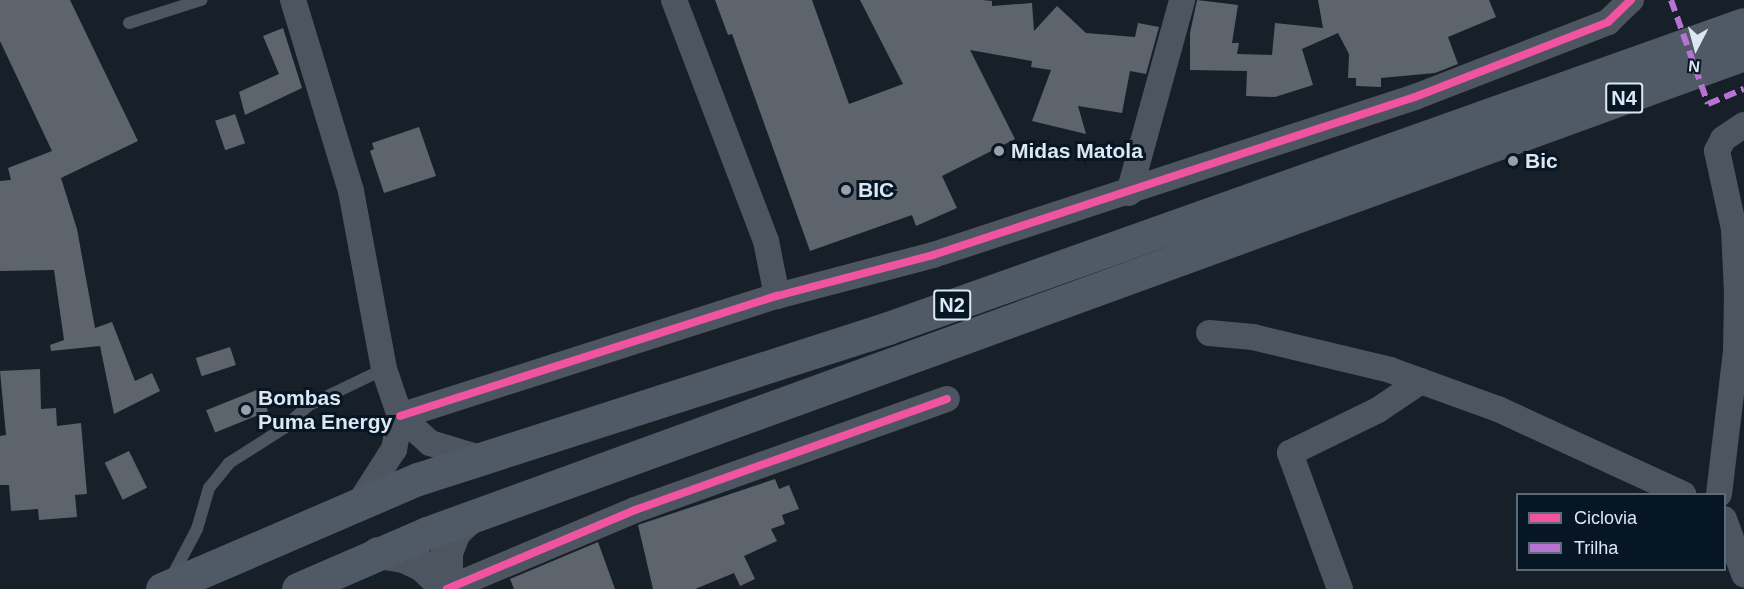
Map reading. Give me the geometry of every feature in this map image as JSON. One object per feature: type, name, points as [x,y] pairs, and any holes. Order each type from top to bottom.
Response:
[{"type":"highway","name":"N2","points":[[164,588],[358,504],[480,458],[888,328],[1744,24]]},
{"type":"highway","name":"N4","points":[[1504,141],[1744,54]]},
{"type":"highway","name":"N2","points":[[298,589],[378,553],[470,518],[1504,141]]},
{"type":"street","points":[[293,0],[351,191],[384,369],[400,416],[394,449],[358,504]]},
{"type":"street","points":[[674,0],[766,241],[777,296]]},
{"type":"street","points":[[1129,193],[1182,0]]},
{"type":"street","points":[[400,416],[777,296],[933,255],[1129,193],[1415,97],[1572,39],[1608,22],[1631,0]]},
{"type":"street","points":[[1719,493],[1736,352],[1737,293],[1734,229],[1717,151],[1723,139],[1744,125]]},
{"type":"street","points":[[1209,333],[1253,337],[1331,354],[1420,381],[1498,410],[1679,493]]},
{"type":"street","points":[[1340,589],[1290,453],[1378,410],[1420,381]]},
{"type":"street","points":[[447,589],[635,510],[947,399]]},
{"type":"street","points":[[400,416],[430,443],[480,458]]},
{"type":"street","points":[[447,589],[447,554],[455,532],[470,518]]},
{"type":"street","points":[[1726,522],[1744,574]]},
{"type":"street","points":[[378,553],[404,557],[423,566],[447,589]]},
{"type":"street","points":[[1729,589],[1744,580]]},
{"type":"lane","points":[[129,23],[201,0]]},
{"type":"lane","points":[[164,588],[197,529],[209,488],[229,463],[284,428],[309,405],[384,369]]},
{"type":"building","points":[[0,0],[70,0],[138,141],[61,178],[77,229],[95,328],[112,322],[135,381],[152,373],[160,391],[114,414],[100,346],[51,351],[50,345],[64,340],[54,270],[0,271],[0,181],[11,180],[8,168],[52,151],[0,41]]},
{"type":"building","points":[[715,0],[812,0],[849,104],[903,84],[860,0],[982,0],[992,1],[992,6],[1032,3],[1034,31],[1057,6],[1086,33],[1135,37],[1138,23],[1159,27],[1146,74],[1130,71],[1122,113],[1078,106],[1086,134],[1032,121],[1051,70],[1031,67],[1032,61],[970,50],[1015,139],[942,176],[957,208],[916,226],[912,215],[810,251],[732,34],[728,35]]},
{"type":"building","points":[[1197,0],[1238,5],[1232,43],[1239,43],[1237,54],[1272,55],[1275,23],[1323,28],[1318,0],[1489,0],[1496,17],[1448,37],[1458,64],[1435,73],[1381,78],[1381,87],[1356,86],[1356,78],[1348,78],[1349,54],[1338,33],[1302,49],[1313,85],[1275,97],[1246,96],[1247,71],[1190,70],[1190,33]]},
{"type":"building","points":[[283,28],[302,88],[245,115],[239,92],[279,74],[263,36]]},
{"type":"building","points":[[235,114],[245,143],[225,150],[215,121]]},
{"type":"building","points":[[419,127],[436,176],[384,193],[370,151],[374,149],[372,143]]},
{"type":"building","points":[[230,347],[236,365],[202,376],[196,358]]},
{"type":"building","points":[[40,369],[41,409],[56,408],[57,426],[81,423],[87,494],[75,495],[77,517],[39,520],[38,509],[11,511],[9,485],[0,485],[0,436],[6,435],[0,371]]},
{"type":"building","points":[[259,389],[268,411],[215,433],[206,410]]},
{"type":"building","points":[[129,451],[147,488],[123,500],[105,463]]},
{"type":"building","points":[[775,479],[779,489],[789,485],[799,509],[782,515],[785,524],[771,529],[777,541],[744,556],[755,579],[740,586],[734,573],[695,589],[653,589],[638,525]]},
{"type":"building","points":[[598,542],[615,589],[514,589],[510,579]]},
{"type":"marked path","points":[[1671,0],[1708,104],[1744,89]]},
{"type":"cycle path","points":[[400,416],[777,296],[933,255],[1415,97],[1608,22],[1631,0]]},
{"type":"cycle path","points":[[447,589],[635,510],[947,399]]},
{"type":"place","name":"Midas Matola","points":[[999,151]]},
{"type":"place","name":"Bic","points":[[1513,161]]},
{"type":"place","name":"BIC","points":[[846,190]]},
{"type":"place","name":"Bombas Puma Energy","points":[[246,410]]}]
